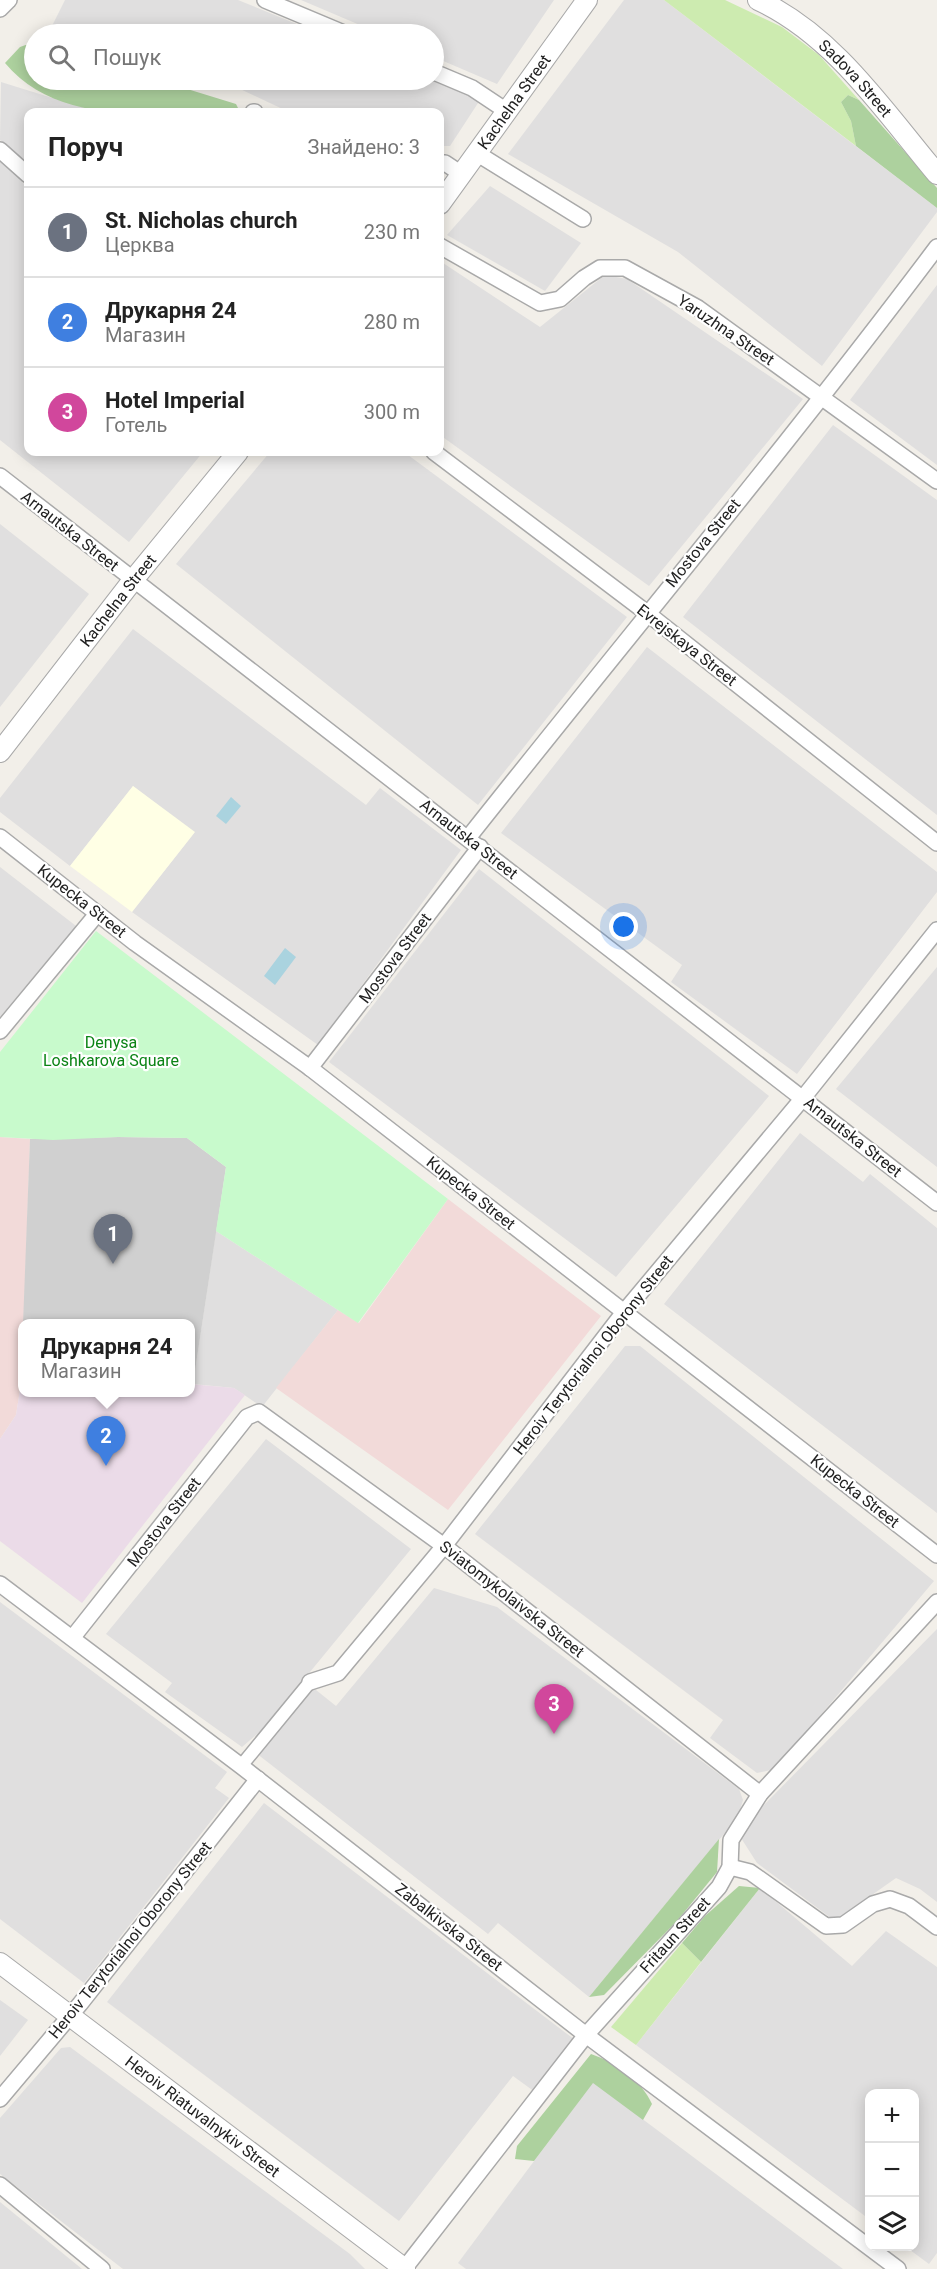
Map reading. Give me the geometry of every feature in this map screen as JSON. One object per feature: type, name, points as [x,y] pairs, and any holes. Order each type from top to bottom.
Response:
[{"type":"street","points":[[0,9],[9,0]]},
{"type":"street","points":[[265,0],[322,24]]},
{"type":"street","name":"Kachelna Street","points":[[444,199],[587,0]]},
{"type":"street","name":"Sadova Street","points":[[758,0],[797,21],[825,43],[937,174]]},
{"type":"street","points":[[444,76],[472,88],[508,112]]},
{"type":"street","points":[[0,150],[24,171]]},
{"type":"street","points":[[478,154],[583,219]]},
{"type":"street","points":[[444,163],[463,175]]},
{"type":"street","name":"Mostova Street","points":[[310,1068],[646,613],[824,398],[937,247]]},
{"type":"street","name":"Yaruzhna Street","points":[[444,248],[540,303],[560,299],[584,278],[600,268],[625,268],[698,308],[937,481]]},
{"type":"street","name":"Kachelna Street","points":[[0,752],[133,580],[235,456]]},
{"type":"street","name":"Evrejskaya Street","points":[[439,456],[646,613],[937,843]]},
{"type":"street","name":"Arnautska Street","points":[[0,476],[937,1203]]},
{"type":"street","name":"Kupecka Street","points":[[0,837],[97,914],[310,1068],[937,1555]]},
{"type":"street","points":[[0,1031],[97,914]]},
{"type":"street","name":"Heroiv Terytorialnoi Oborony Street","points":[[240,1766],[310,1682],[338,1673],[444,1546],[624,1312],[802,1098],[937,930]]},
{"type":"street","name":"Mostova Street","points":[[74,1637],[248,1417],[259,1412]]},
{"type":"street","name":"Sviatomykolaivska Street","points":[[259,1412],[444,1546],[760,1794]]},
{"type":"street","name":"Zabalkivska Street","points":[[0,1584],[74,1637],[586,2035],[898,2269]]},
{"type":"street","name":"Fritaun Street","points":[[404,2269],[586,2035],[719,1887],[730,1867],[731,1840],[760,1794],[937,1602]]},
{"type":"street","name":"Heroiv Terytorialnoi Oborony Street","points":[[0,2099],[70,2016],[258,1779]]},
{"type":"street","points":[[730,1867],[750,1872],[826,1926],[843,1925],[873,1904],[890,1899],[909,1906],[937,1927]]},
{"type":"street","name":"Heroiv Riatuvalnykiv Street","points":[[0,1963],[404,2269]]},
{"type":"street","points":[[0,2185],[102,2269]]},
{"type":"shaded area","points":[[65,0],[238,0],[297,24],[53,24]]},
{"type":"shaded area","points":[[301,0],[554,0],[497,84],[444,61],[444,24],[357,24]]},
{"type":"shaded area","points":[[624,0],[664,0],[937,208],[937,212],[822,366],[678,252],[508,154]]},
{"type":"shaded area","points":[[1,82],[86,108],[24,108],[24,160],[0,140]]},
{"type":"shaded area","points":[[444,86],[480,100],[450,146],[444,146],[444,108],[280,108],[242,90],[444,90]]},
{"type":"shaded area","points":[[0,159],[24,184],[24,456],[200,456],[129,542],[0,440]]},
{"type":"shaded area","points":[[490,186],[581,243],[545,291],[447,235]]},
{"type":"shaded area","points":[[444,264],[540,327],[605,275],[627,279],[803,399],[649,586],[444,438]]},
{"type":"shaded area","points":[[937,285],[937,465],[850,400]]},
{"type":"shaded area","points":[[833,425],[937,500],[937,815],[683,617]]},
{"type":"shaded area","points":[[267,456],[409,456],[627,617],[478,805],[176,564]]},
{"type":"shaded area","points":[[0,524],[89,594],[0,707]]},
{"type":"shaded area","points":[[133,629],[366,805],[380,788],[461,850],[318,1045],[132,912],[194,833],[133,786],[70,866],[0,812],[0,798]]},
{"type":"shaded area","points":[[647,647],[937,872],[937,892],[797,1074],[671,982],[682,965],[501,833]]},
{"type":"shaded area","points":[[133,786],[195,832],[132,912],[70,866]]},
{"type":"shaded area","points":[[0,867],[76,926],[0,1017]]},
{"type":"shaded area","points":[[479,869],[769,1096],[616,1277],[329,1062]]},
{"type":"shaded area","points":[[937,967],[937,1167],[836,1089]]},
{"type":"shaded area","points":[[800,1133],[863,1182],[870,1174],[937,1228],[937,1513],[664,1304]]},
{"type":"shaded area","points":[[0,1137],[30,1139],[24,1319],[18,1319],[19,1397],[16,1415],[0,1439]]},
{"type":"shaded area","points":[[187,1138],[226,1167],[195,1371],[195,1319],[23,1319],[30,1139]]},
{"type":"shaded area","points":[[448,1199],[601,1316],[448,1510],[276,1388],[338,1310],[359,1323]]},
{"type":"shaded area","points":[[216,1231],[338,1310],[262,1407],[234,1388],[195,1384],[195,1371]]},
{"type":"shaded area","points":[[625,1346],[640,1346],[934,1581],[775,1769],[757,1773],[710,1738],[723,1720],[475,1534]]},
{"type":"shaded area","points":[[195,1384],[234,1388],[245,1395],[82,1603],[0,1541],[0,1439],[16,1415],[19,1397],[195,1397]]},
{"type":"shaded area","points":[[266,1439],[411,1549],[264,1728],[242,1747],[165,1692],[172,1683],[106,1634]]},
{"type":"shaded area","points":[[434,1588],[497,1607],[739,1789],[743,1800],[738,1817],[589,1997],[498,1923],[488,1934],[256,1753],[311,1686],[336,1706]]},
{"type":"shaded area","points":[[0,1602],[227,1772],[215,1788],[229,1798],[84,1983],[0,1919]]},
{"type":"shaded area","points":[[937,1629],[937,1902],[920,1889],[896,1878],[835,1921],[757,1863],[741,1838],[760,1809]]},
{"type":"shaded area","points":[[264,1803],[575,2040],[535,2092],[513,2076],[399,2221],[107,2002]]},
{"type":"shaded area","points":[[760,1888],[852,1966],[886,1931],[937,1967],[937,2253],[929,2264],[911,2251],[919,2251],[919,2089],[865,2089],[865,2216],[636,2045]]},
{"type":"shaded area","points":[[0,2000],[28,2020],[0,2056]]},
{"type":"shaded area","points":[[70,2047],[350,2254],[365,2269],[123,2269],[0,2174],[0,2118],[61,2048]]},
{"type":"shaded area","points":[[593,2082],[843,2269],[466,2269],[458,2263]]},
{"type":"shaded area","points":[[0,2202],[82,2269],[0,2269]]},
{"type":"green space","points":[[664,0],[725,0],[782,27],[819,55],[859,100],[848,95],[841,102],[851,121],[856,146]]},
{"type":"green space","points":[[24,46],[24,80],[5,63]]},
{"type":"green space","points":[[38,90],[190,90],[236,104],[238,108],[83,108],[54,99]]},
{"type":"green space","points":[[848,95],[859,100],[937,188],[937,208],[856,146],[851,121],[841,102]]},
{"type":"green space","name":"Denysa Loshkarova Square","points":[[96,931],[448,1199],[358,1323],[216,1231],[226,1167],[187,1138],[118,1137],[53,1140],[0,1137],[0,1052]]},
{"type":"green space","points":[[719,1839],[717,1872],[677,1921],[604,1995],[589,1997]]},
{"type":"green space","points":[[739,1886],[760,1888],[701,1962],[682,1943],[705,1916]]},
{"type":"green space","points":[[682,1943],[701,1962],[636,2045],[611,2027]]},
{"type":"green space","points":[[591,2054],[627,2073],[642,2088],[652,2104],[643,2120],[593,2083],[534,2161],[515,2159],[517,2146]]},
{"type":"water","points":[[231,797],[241,806],[226,824],[216,816]]},
{"type":"water","points":[[285,948],[296,957],[275,985],[264,976]]},
{"type":"place","name":"St. Nicholas church","points":[[113,1264]]},
{"type":"place","name":"Друкарня 24","points":[[106,1466]]},
{"type":"place","name":"Hotel Imperial","points":[[554,1734]]}]
